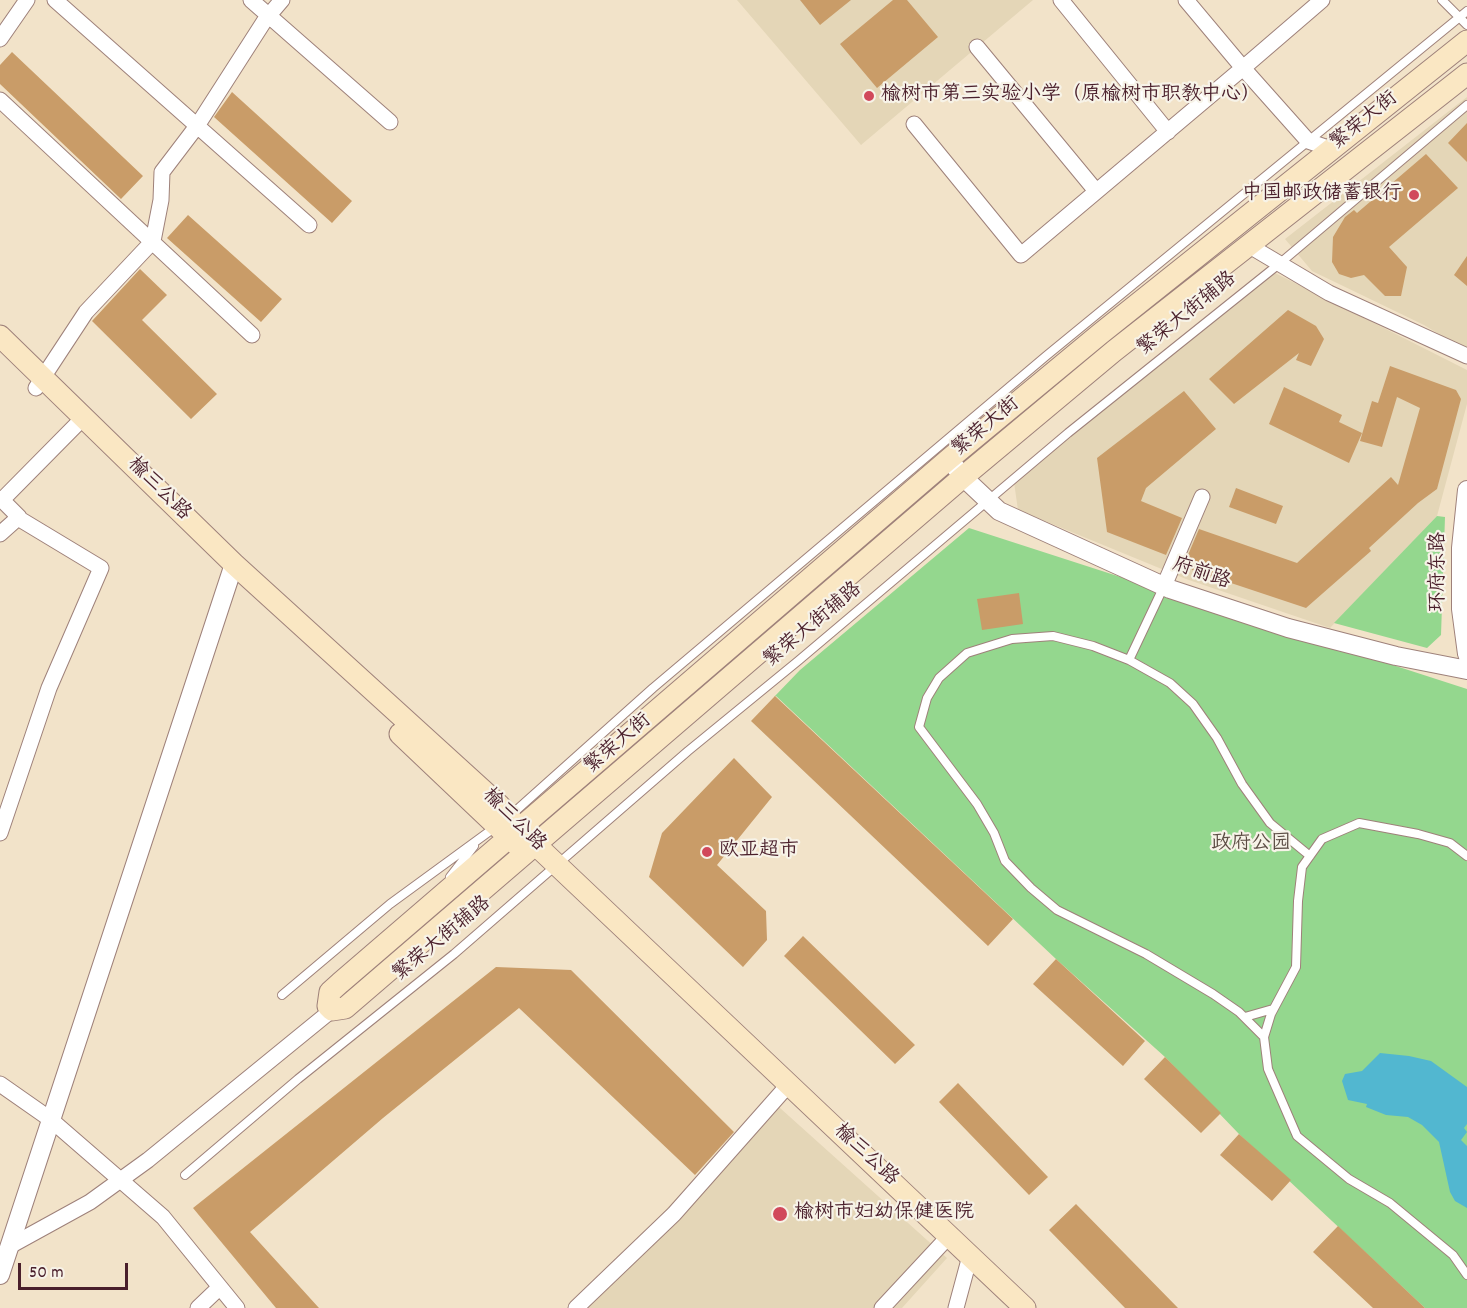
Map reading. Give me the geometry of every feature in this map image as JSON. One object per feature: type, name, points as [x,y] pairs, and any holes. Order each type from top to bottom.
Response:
[{"type":"main road","name":"繁荣大街","points":[[511,835],[950,459],[1100,334],[1467,41]]},
{"type":"main road","name":"繁荣大街","points":[[511,835],[963,477],[1114,351],[1467,74]]},
{"type":"main road","name":"榆三公路","points":[[0,336],[40,383],[511,835],[552,870],[969,1262],[1025,1308]]},
{"type":"main road","name":"榆三公路","points":[[0,354],[40,383]]},
{"type":"main road","points":[[511,835],[345,1008],[332,1010],[327,1000],[330,992],[511,835]]},
{"type":"main road","name":"榆三公路","points":[[552,870],[782,1092],[946,1240]]},
{"type":"main road","name":"榆三公路","points":[[969,1262],[1009,1308]]},
{"type":"street","points":[[0,39],[27,0]]},
{"type":"street","points":[[55,0],[309,225]]},
{"type":"street","points":[[251,0],[390,122]]},
{"type":"street","points":[[40,383],[86,312],[153,241],[162,200],[162,172],[197,126],[269,16],[282,0]]},
{"type":"street","points":[[1062,0],[1167,132]]},
{"type":"street","points":[[1186,0],[1308,141],[1331,149]]},
{"type":"street","points":[[914,124],[1021,255],[1244,68],[1317,1]]},
{"type":"street","points":[[977,47],[1096,191]]},
{"type":"street","points":[[0,100],[252,335]]},
{"type":"street","points":[[1248,245],[1384,320],[1467,356]]},
{"type":"street","points":[[0,833],[49,688],[101,568],[18,518],[1,499],[80,421]]},
{"type":"street","name":"府前路","points":[[950,459],[963,477],[999,511],[1164,586],[1288,628],[1396,656],[1467,670]]},
{"type":"street","name":"环府东路","points":[[1467,490],[1462,538],[1461,609],[1467,654]]},
{"type":"street","points":[[1164,586],[1202,497]]},
{"type":"street","points":[[0,534],[18,518]]},
{"type":"street","points":[[0,1275],[232,569]]},
{"type":"street","points":[[10,1246],[90,1202],[122,1179],[332,1010]]},
{"type":"street","points":[[0,1084],[50,1119],[122,1179],[163,1217],[237,1308]]},
{"type":"street","points":[[576,1308],[674,1214],[782,1092]]},
{"type":"street","points":[[882,1308],[946,1240]]},
{"type":"street","points":[[956,1308],[969,1262]]},
{"type":"street","points":[[198,1308],[220,1287]]},
{"type":"lane","points":[[1442,0],[1467,25]]},
{"type":"lane","points":[[421,914],[511,835],[662,680],[1055,348],[1467,11]]},
{"type":"lane","name":"繁荣大街辅路","points":[[185,1175],[298,1079],[454,954],[688,751],[1068,433],[1279,264],[1467,105]]},
{"type":"lane","points":[[1129,660],[1164,586]]},
{"type":"lane","points":[[1264,1037],[1245,1017],[1213,994],[1146,954],[1057,910],[1030,888],[1005,861],[994,833],[977,804],[919,727],[927,698],[939,678],[967,653],[1012,639],[1053,636],[1094,646],[1129,660],[1170,683],[1193,704],[1217,738],[1242,784],[1270,823],[1310,856]]},
{"type":"lane","points":[[1467,856],[1450,843],[1418,834],[1359,823],[1322,839],[1302,867],[1298,901],[1296,968],[1273,1009],[1264,1037],[1268,1069],[1297,1136],[1349,1179],[1390,1203],[1452,1255],[1467,1275]]},
{"type":"lane","points":[[282,995],[390,904],[511,835]]},
{"type":"lane","points":[[1245,1017],[1273,1009]]},
{"type":"shaded area","name":"榆树市第三实验小学（原榆树市职教中心）","points":[[737,0],[1033,0],[861,145]]},
{"type":"shaded area","points":[[1467,97],[1467,351],[1424,325],[1312,271],[1285,239]]},
{"type":"shaded area","points":[[1275,273],[1467,370],[1467,404],[1437,516],[1330,628],[1186,579],[1018,510],[1014,482]]},
{"type":"shaded area","name":"榆树市妇幼保健医院","points":[[770,1099],[947,1258],[902,1308],[573,1308]]},
{"type":"green space","points":[[1437,516],[1445,517],[1441,635],[1427,648],[1334,623]]},
{"type":"green space","name":"政府公园","points":[[969,528],[1467,689],[1467,1308],[1425,1308],[1239,1134],[1165,1057],[1056,959],[776,696],[774,697],[800,670]]},
{"type":"water","points":[[1380,1053],[1431,1061],[1467,1087],[1467,1124],[1464,1128],[1467,1132],[1461,1140],[1467,1146],[1467,1208],[1455,1201],[1450,1192],[1439,1142],[1422,1125],[1408,1117],[1386,1115],[1366,1107],[1367,1104],[1348,1100],[1342,1081],[1345,1074],[1362,1071]]},
{"type":"building","points":[[800,0],[851,0],[820,25]]},
{"type":"building","points":[[893,0],[907,0],[938,37],[877,88],[840,44]]},
{"type":"building","points":[[12,52],[143,176],[121,199],[0,84],[0,65]]},
{"type":"building","points":[[232,92],[352,201],[332,223],[214,117]]},
{"type":"building","points":[[1467,123],[1467,162],[1448,143]]},
{"type":"building","points":[[1426,154],[1458,188],[1389,247],[1407,267],[1401,296],[1385,296],[1364,275],[1351,278],[1339,274],[1332,262],[1333,237],[1345,217],[1354,210],[1357,213]]},
{"type":"building","points":[[188,215],[282,299],[261,322],[167,238]]},
{"type":"building","points":[[1467,256],[1467,286],[1454,275]]},
{"type":"building","points":[[140,269],[167,295],[142,320],[217,394],[191,419],[92,321]]},
{"type":"building","points":[[1288,310],[1316,326],[1324,339],[1311,366],[1296,360],[1299,353],[1234,404],[1209,379]]},
{"type":"building","points":[[1390,366],[1456,390],[1461,399],[1437,489],[1418,503],[1369,548],[1371,551],[1306,608],[1192,570],[1193,566],[1185,562],[1199,529],[1297,563],[1391,477],[1398,485],[1420,408],[1397,397],[1382,447],[1360,441],[1372,401],[1378,403]]},
{"type":"building","points":[[1284,387],[1342,415],[1339,422],[1362,433],[1349,463],[1269,424]]},
{"type":"building","points":[[1184,391],[1216,429],[1146,488],[1141,501],[1182,518],[1166,555],[1107,532],[1097,458]]},
{"type":"building","points":[[1236,488],[1283,506],[1276,524],[1229,507]]},
{"type":"building","points":[[1019,593],[1023,624],[982,630],[977,599]]},
{"type":"building","points":[[775,696],[1013,919],[988,946],[751,721]]},
{"type":"building","points":[[734,758],[772,797],[717,865],[766,911],[767,940],[743,967],[649,877],[662,833]]},
{"type":"building","points":[[803,936],[915,1045],[895,1064],[784,956]]},
{"type":"building","points":[[1056,959],[1145,1041],[1123,1066],[1033,984]]},
{"type":"building","points":[[496,967],[571,970],[734,1132],[695,1175],[519,1008],[383,1118],[250,1232],[319,1308],[276,1308],[193,1208]]},
{"type":"building","points":[[1165,1057],[1221,1113],[1201,1133],[1144,1079]]},
{"type":"building","points":[[958,1083],[1048,1177],[1029,1195],[939,1102]]},
{"type":"building","points":[[1239,1134],[1291,1180],[1272,1201],[1220,1155]]},
{"type":"building","points":[[1076,1204],[1178,1308],[1125,1308],[1049,1230]]},
{"type":"building","points":[[1338,1226],[1425,1308],[1373,1308],[1313,1252]]},
{"type":"place","name":"榆树市第三实验小学（原榆树市职教中心）","points":[[869,96]]},
{"type":"place","name":"中国邮政储蓄银行","points":[[1414,195]]},
{"type":"place","name":"欧亚超市","points":[[707,852]]},
{"type":"place","name":"榆树市妇幼保健医院","points":[[780,1214]]}]
